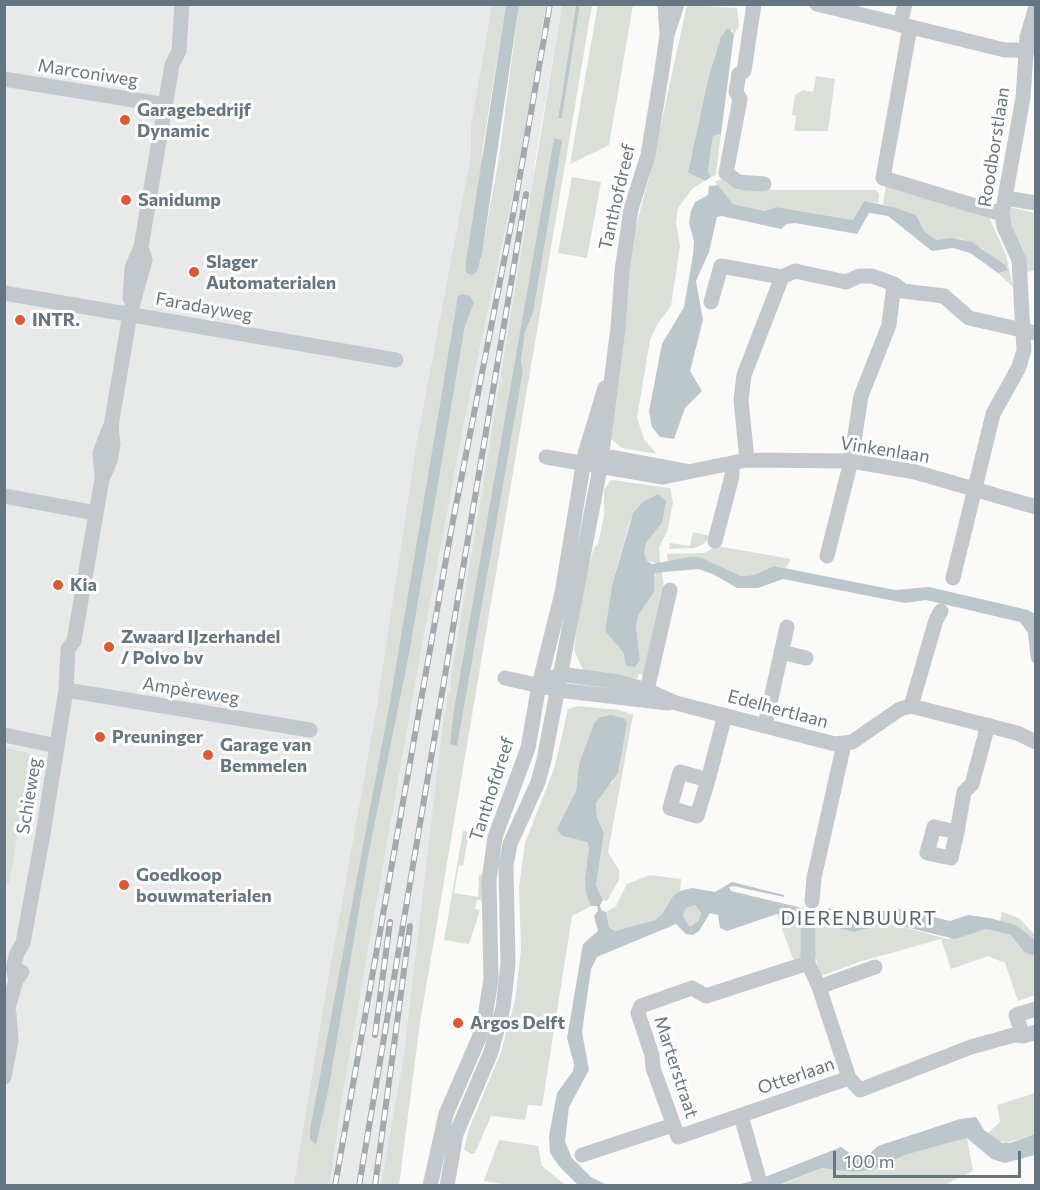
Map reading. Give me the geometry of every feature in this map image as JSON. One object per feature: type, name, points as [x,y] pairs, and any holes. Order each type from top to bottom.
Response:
[{"type":"street","name":"Tanthofdreef","points":[[447,1185],[456,1134],[491,1052],[503,1008],[508,964],[505,884],[508,855],[518,822],[541,771],[601,461],[631,208],[648,155],[667,35],[665,4]]},
{"type":"street","name":"Tanthofdreef","points":[[667,35],[675,17],[677,4]]},
{"type":"street","points":[[754,4],[744,71],[739,74],[736,92],[740,99],[726,173],[738,182],[764,184]]},
{"type":"street","points":[[817,4],[1005,50],[1031,49]]},
{"type":"street","points":[[905,4],[905,26],[883,178],[1002,214]]},
{"type":"street","name":"Roodborstlaan","points":[[953,578],[993,414],[1018,368],[1030,333],[1019,260],[1004,227],[1002,214],[1031,49],[1035,7]]},
{"type":"street","name":"Schieweg","points":[[4,1077],[11,1040],[7,1019],[16,980],[25,962],[23,943],[66,690],[65,667],[68,650],[74,641],[102,478],[110,461],[113,444],[111,426],[130,314],[145,260],[141,247],[172,65],[179,51],[181,12]]},
{"type":"street","name":"Marconiweg","points":[[4,79],[165,105]]},
{"type":"street","points":[[1005,198],[1035,202]]},
{"type":"street","points":[[711,302],[721,266],[782,277],[795,271],[846,282],[859,276],[872,276],[894,284],[903,291],[944,296],[969,318],[1030,333]]},
{"type":"street","points":[[715,541],[732,476],[740,462],[741,400],[744,375],[782,277]]},
{"type":"street","points":[[827,556],[851,461],[861,396],[889,325],[894,284]]},
{"type":"street","name":"Faradayweg","points":[[4,293],[396,360]]},
{"type":"street","name":"Tanthofdreef","points":[[430,1185],[444,1122],[479,1038],[485,1017],[492,952],[489,880],[491,858],[502,815],[523,766],[539,685],[562,593],[584,459],[612,369]]},
{"type":"street","name":"Vinkenlaan","points":[[546,457],[601,461],[663,477],[740,462],[851,461],[915,472],[974,487],[1035,507]]},
{"type":"street","points":[[4,496],[96,513]]},
{"type":"street","points":[[647,690],[670,590]]},
{"type":"street","points":[[941,611],[936,620],[911,706],[1017,733],[1035,742]]},
{"type":"street","points":[[765,725],[787,627]]},
{"type":"street","points":[[780,652],[806,658]]},
{"type":"street","points":[[539,685],[560,675]]},
{"type":"street","name":"Edelhertlaan","points":[[560,675],[618,682],[647,690],[676,703],[844,744],[852,742],[900,709],[911,706]]},
{"type":"street","name":"Edelhertlaan","points":[[505,678],[558,690],[642,702],[676,703]]},
{"type":"street","name":"Ampèreweg","points":[[66,690],[310,730]]},
{"type":"street","points":[[708,780],[725,715]]},
{"type":"street","points":[[957,832],[964,792],[972,784],[988,725]]},
{"type":"street","points":[[4,735],[57,746]]},
{"type":"street","points":[[812,901],[814,878],[844,744]]},
{"type":"street","points":[[808,930],[808,963],[819,987],[849,1078]]},
{"type":"street","name":"Marterstraat","points":[[676,1131],[653,1068],[652,1055],[638,1013],[641,1006],[692,988],[706,996],[808,963]]},
{"type":"street","points":[[819,987],[875,967]]},
{"type":"street","name":"Otterlaan","points":[[1029,1034],[1016,1015],[1035,1009]]},
{"type":"street","name":"Otterlaan","points":[[582,1155],[741,1116],[849,1078],[860,1090],[971,1047],[1014,1035],[1029,1034]]},
{"type":"street","points":[[741,1116],[759,1179]]},
{"type":"shaded area","points":[[598,4],[633,5],[609,145],[570,164]]},
{"type":"shaded area","points":[[5,5],[506,5],[390,701],[310,1130],[306,1185],[5,1186]]},
{"type":"shaded area","points":[[492,5],[506,5],[482,152],[480,263],[499,157],[519,5],[546,5],[520,160],[465,418],[420,657],[341,1104],[330,1185],[294,1186],[377,706],[417,441],[471,155],[471,126]],"holes":[[[471,298],[474,303],[465,326],[409,655],[369,852],[329,1087],[310,1139],[390,701],[443,385]]]},
{"type":"shaded area","points":[[506,5],[519,5],[482,254],[477,271],[472,275],[466,273],[466,262]]},
{"type":"shaded area","points":[[546,5],[562,5],[535,162],[522,324],[448,744],[392,1185],[330,1186],[341,1104],[420,657],[465,418],[520,160]]},
{"type":"shaded area","points":[[562,5],[576,5],[558,117],[562,118],[580,5],[592,5],[420,1023],[399,1185],[381,1186],[404,1055],[442,731],[448,695],[451,690],[451,677],[481,497],[484,492],[483,486],[499,387],[503,381],[501,375]],"holes":[[[554,139],[562,143],[533,313],[525,332],[521,364],[523,371],[491,546],[450,743]]]},
{"type":"shaded area","points":[[576,5],[580,5],[562,118],[558,118]]},
{"type":"shaded area","points":[[687,5],[737,8],[739,26],[734,34],[732,29],[716,51],[709,75],[688,171],[704,181],[692,189],[678,208],[676,222],[680,246],[671,306],[658,323],[650,340],[637,418],[645,441],[657,454],[622,448],[610,438],[633,237],[650,174]]},
{"type":"shaded area","points":[[728,28],[734,34],[721,134],[713,136],[708,171],[711,177],[705,181],[688,172],[709,75],[721,37]]},
{"type":"shaded area","points":[[816,76],[835,79],[828,131],[794,131],[796,116],[792,115],[795,95],[803,90],[813,92]]},
{"type":"shaded area","points":[[721,134],[716,175],[711,177],[708,171],[713,136]]},
{"type":"shaded area","points":[[554,138],[561,140],[562,143],[533,313],[525,332],[521,362],[523,371],[457,746],[450,744],[454,710]]},
{"type":"shaded area","points":[[572,177],[601,182],[587,258],[558,253]]},
{"type":"shaded area","points":[[721,179],[736,190],[876,190],[879,194],[878,203],[864,201],[853,220],[776,207],[764,211],[733,204],[715,182]]},
{"type":"shaded area","points":[[718,185],[733,204],[764,211],[776,207],[853,220],[864,201],[893,207],[916,215],[924,231],[936,240],[952,238],[972,242],[1005,265],[1008,270],[998,273],[970,253],[953,248],[932,251],[888,216],[869,213],[857,234],[795,223],[787,224],[781,229],[722,216],[717,217],[709,252],[696,281],[703,320],[690,371],[702,391],[685,408],[674,439],[660,437],[652,427],[649,411],[662,344],[684,307],[693,255],[694,241],[689,223],[691,211],[695,202],[708,195],[709,186]]},
{"type":"shaded area","points":[[886,186],[989,217],[1006,255],[1013,287],[998,273],[1007,270],[982,248],[961,239],[936,240],[924,231],[916,215],[883,204]]},
{"type":"shaded area","points":[[1009,207],[1035,213],[1035,270],[1025,273],[1007,214]]},
{"type":"shaded area","points":[[462,294],[470,296],[474,303],[465,326],[409,655],[369,852],[329,1087],[316,1145],[310,1139],[310,1130],[390,701],[458,296]]},
{"type":"shaded area","points":[[611,480],[670,488],[673,503],[667,532],[659,547],[660,564],[647,561],[644,553],[646,543],[662,523],[658,494],[644,501],[630,520],[612,585],[605,631],[623,652],[626,666],[640,660],[636,626],[639,614],[651,597],[654,573],[662,571],[664,590],[644,675],[639,674],[637,679],[588,673],[582,668],[574,650],[583,586],[594,548],[598,544],[604,516],[604,490]]},
{"type":"shaded area","points":[[658,494],[666,501],[662,523],[646,543],[644,553],[647,561],[652,564],[691,557],[702,558],[741,576],[754,575],[774,566],[895,590],[929,587],[1028,610],[1035,614],[1035,665],[1031,660],[1028,633],[1020,622],[926,600],[905,603],[783,579],[758,588],[737,588],[713,574],[698,569],[654,573],[654,592],[639,614],[636,626],[640,660],[635,667],[626,666],[623,652],[605,631],[612,585],[633,513],[644,501]]},
{"type":"shaded area","points":[[693,532],[710,536],[704,544],[694,548],[669,549],[670,543],[690,546]]},
{"type":"shaded area","points":[[717,546],[791,559],[786,568],[774,566],[754,575],[741,576],[702,558],[668,561],[667,554],[704,553]]},
{"type":"shaded area","points":[[578,706],[619,710],[633,715],[608,852],[619,870],[619,880],[607,901],[603,900],[596,885],[604,833],[597,817],[596,803],[604,789],[613,782],[624,718],[611,715],[600,717],[594,723],[579,764],[576,791],[558,828],[562,836],[587,842],[589,847],[585,878],[591,906],[572,916],[542,1106],[528,1105],[525,1120],[491,1116],[475,1153],[471,1154],[464,1149],[469,1129],[501,1052],[515,1000],[521,950],[519,887],[525,843],[554,769],[568,709]]},
{"type":"shaded area","points":[[611,715],[624,718],[627,723],[618,773],[596,803],[597,817],[604,833],[596,885],[603,900],[600,905],[601,910],[606,912],[609,927],[615,931],[655,920],[662,914],[673,896],[680,891],[692,888],[715,892],[732,882],[784,895],[784,897],[733,886],[729,887],[731,891],[823,913],[829,908],[863,916],[896,908],[950,921],[968,915],[989,918],[1016,925],[1035,940],[1035,956],[1024,952],[1011,935],[986,929],[955,939],[889,923],[854,932],[777,914],[727,931],[720,928],[718,915],[710,913],[699,931],[693,935],[686,934],[676,924],[597,957],[591,969],[582,1032],[589,1070],[569,1107],[565,1142],[572,1158],[591,1177],[607,1185],[578,1185],[550,1153],[549,1136],[557,1093],[573,1071],[574,1064],[567,1038],[583,944],[598,931],[594,916],[598,911],[597,906],[591,906],[586,892],[585,878],[589,847],[587,842],[562,836],[557,829],[576,791],[579,764],[594,723],[600,717]],"holes":[[[695,905],[701,913],[699,920],[690,927],[683,916],[686,908]]]},
{"type":"shaded area","points":[[4,748],[31,753],[9,884],[4,883]]},
{"type":"shaded area","points":[[463,831],[469,832],[463,866],[459,865],[454,893],[478,897],[479,875],[483,875],[484,901],[477,900],[475,909],[480,910],[469,944],[444,940]]},
{"type":"shaded area","points":[[650,875],[681,879],[680,891],[673,896],[662,914],[655,920],[615,931],[609,927],[606,912],[616,906],[627,884]]},
{"type":"shaded area","points":[[695,905],[701,913],[699,920],[690,927],[683,916],[686,908]]},
{"type":"shaded area","points":[[1002,912],[1019,918],[1035,935],[1035,940],[1024,931],[1000,921]]},
{"type":"shaded area","points":[[777,914],[854,932],[889,923],[947,939],[986,929],[1011,935],[1024,952],[1035,956],[1035,995],[1018,1001],[1005,963],[988,956],[951,969],[941,939],[862,961],[821,976],[815,956],[793,959]]},
{"type":"shaded area","points":[[1035,1093],[1035,1134],[1006,1143],[996,1140],[988,1133],[1000,1122],[997,1105]]},
{"type":"shaded area","points":[[976,1117],[984,1130],[1002,1143],[1010,1143],[1035,1134],[1035,1155],[1005,1163],[992,1159],[967,1138],[905,1155],[872,1170],[853,1172],[822,1168],[779,1185],[734,1186],[765,1177],[841,1147],[858,1159],[867,1156],[878,1146],[960,1119]]},
{"type":"shaded area","points":[[967,1138],[973,1171],[944,1185],[779,1186],[822,1168],[853,1172],[872,1170],[905,1155]]},
{"type":"shaded area","points":[[499,1140],[538,1146],[542,1166],[565,1185],[509,1185],[484,1181]]},
{"type":"railway","points":[[335,1186],[451,531],[513,215],[550,4]]},
{"type":"railway","points":[[359,1186],[526,194]]},
{"type":"railway","points":[[375,1035],[390,922]]},
{"type":"railway","points":[[375,1186],[410,926]]},
{"type":"place","name":"Garagebedrijf Dynamic","points":[[125,120]]},
{"type":"place","name":"Sanidump","points":[[126,200]]},
{"type":"place","name":"Slager Automaterialen","points":[[194,272]]},
{"type":"place","name":"INTR.","points":[[20,320]]},
{"type":"place","name":"Kia","points":[[58,585]]},
{"type":"place","name":"Zwaard IJzerhandel / Polvo bv","points":[[109,647]]},
{"type":"place","name":"Preuninger","points":[[100,737]]},
{"type":"place","name":"Garage van Bemmelen","points":[[208,755]]},
{"type":"place","name":"Goedkoop bouwmaterialen","points":[[124,885]]},
{"type":"place","name":"Argos Delft","points":[[458,1023]]},
{"type":"district","name":"DIERENBUURT","points":[[859,918]]}]
